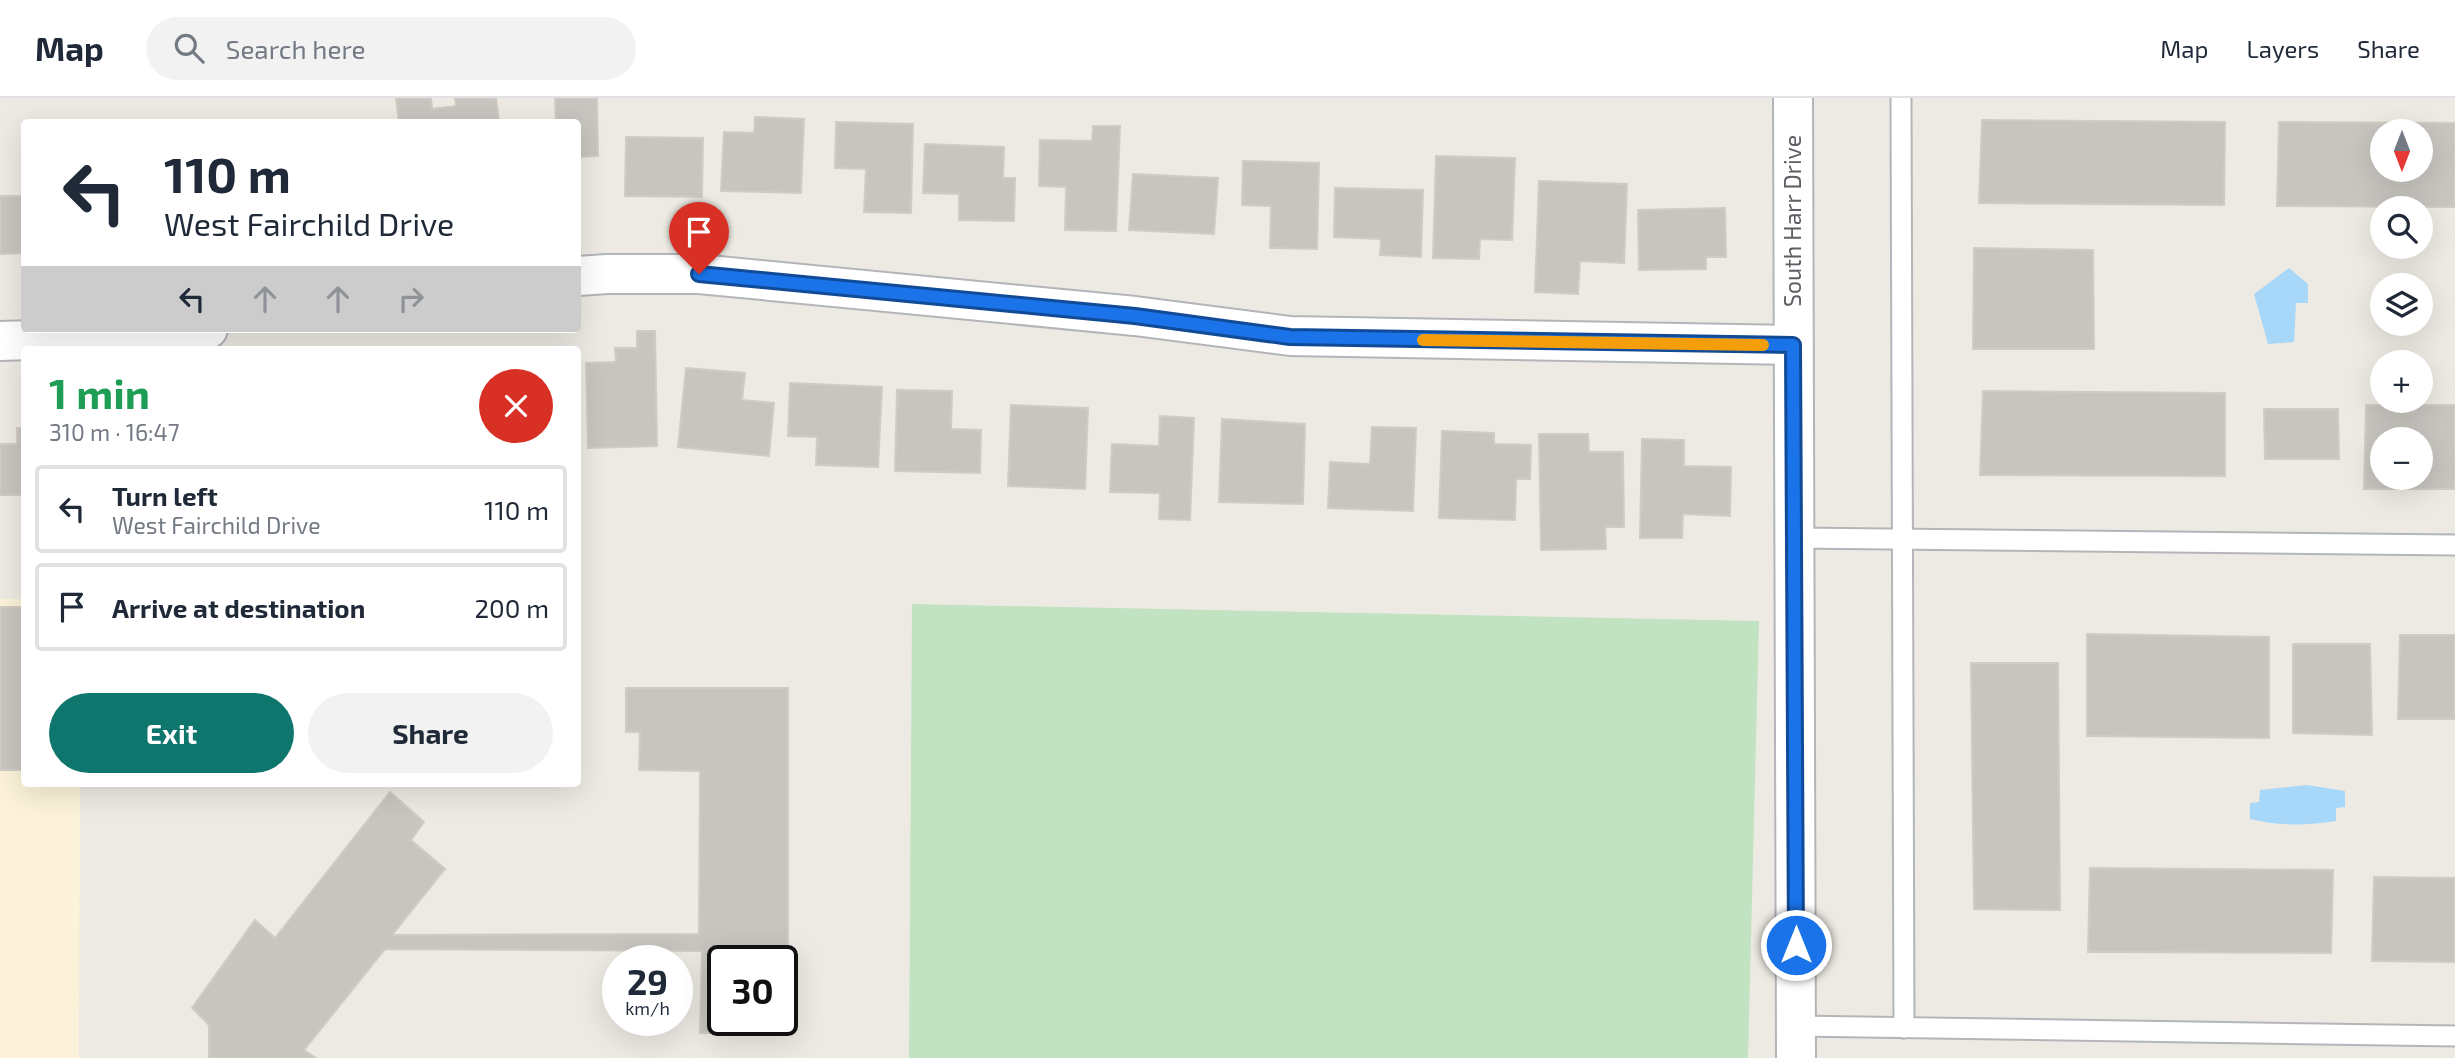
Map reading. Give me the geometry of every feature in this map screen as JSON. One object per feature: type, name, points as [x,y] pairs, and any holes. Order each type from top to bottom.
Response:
[{"type":"street","name":"South Harr Drive","points":[[1793,98],[1796,1042]]},
{"type":"street","points":[[581,276],[699,274],[1135,316],[1290,337],[1793,345]]},
{"type":"street","points":[[0,341],[158,337],[183,333]]},
{"type":"lane","points":[[1901,98],[1904,1028]]},
{"type":"lane","points":[[1794,538],[2455,545]]},
{"type":"lane","points":[[1796,1042],[1904,1028],[2455,1036]]},
{"type":"shaded area","points":[[0,599],[21,599],[21,787],[80,787],[79,1058],[0,1058]]},
{"type":"green space","points":[[912,604],[1759,621],[1748,1058],[909,1058]]},
{"type":"water","points":[[2289,268],[2308,284],[2308,303],[2296,303],[2294,342],[2268,344],[2254,294]]},
{"type":"water","points":[[2307,785],[2345,791],[2345,807],[2336,808],[2336,821],[2293,824],[2250,819],[2250,803],[2259,802],[2260,790]]},
{"type":"building","points":[[396,98],[431,98],[432,109],[456,106],[455,98],[496,98],[499,119],[399,119]]},
{"type":"building","points":[[555,98],[597,98],[598,156],[581,157],[581,119],[556,119]]},
{"type":"building","points":[[755,117],[804,119],[801,193],[721,191],[724,132],[754,133]]},
{"type":"building","points":[[1982,120],[2225,122],[2224,205],[1979,203]]},
{"type":"building","points":[[836,122],[913,124],[911,213],[864,212],[866,169],[835,168]]},
{"type":"building","points":[[2279,122],[2370,123],[2370,182],[2433,182],[2433,123],[2455,123],[2455,207],[2433,207],[2433,196],[2370,196],[2370,207],[2277,206]]},
{"type":"building","points":[[1093,126],[1120,126],[1116,231],[1065,230],[1066,187],[1039,186],[1040,140],[1092,141]]},
{"type":"building","points":[[626,137],[703,138],[702,197],[625,196]]},
{"type":"building","points":[[925,144],[1004,147],[1003,178],[1015,178],[1014,221],[959,220],[959,194],[923,193]]},
{"type":"building","points":[[1436,156],[1515,158],[1512,240],[1480,239],[1479,259],[1433,258]]},
{"type":"building","points":[[1243,161],[1319,163],[1317,249],[1270,248],[1271,206],[1242,205]]},
{"type":"building","points":[[1133,174],[1218,178],[1214,234],[1129,230]]},
{"type":"building","points":[[1539,181],[1627,184],[1624,263],[1580,261],[1578,294],[1535,292]]},
{"type":"building","points":[[1335,188],[1423,190],[1421,257],[1380,255],[1381,239],[1334,237]]},
{"type":"building","points":[[0,196],[21,196],[21,253],[0,254]]},
{"type":"building","points":[[1725,208],[1726,257],[1706,257],[1706,269],[1639,270],[1638,210]]},
{"type":"building","points":[[1974,248],[2093,250],[2094,349],[1973,349]]},
{"type":"building","points":[[637,331],[655,331],[657,446],[588,448],[586,363],[616,362],[615,348],[637,348]]},
{"type":"building","points":[[686,368],[745,373],[742,400],[774,403],[769,456],[678,447]]},
{"type":"building","points":[[790,383],[882,387],[878,467],[816,465],[817,437],[788,436]]},
{"type":"building","points":[[897,390],[952,391],[951,429],[981,430],[980,473],[895,471]]},
{"type":"building","points":[[1983,391],[2225,393],[2225,476],[1980,475]]},
{"type":"building","points":[[1011,405],[1088,408],[1085,489],[1008,486]]},
{"type":"building","points":[[2366,405],[2370,405],[2370,413],[2433,413],[2433,405],[2455,405],[2455,489],[2433,489],[2433,427],[2370,427],[2370,489],[2364,489]]},
{"type":"building","points":[[2264,409],[2338,409],[2339,459],[2265,459]]},
{"type":"building","points":[[1160,416],[1194,418],[1190,520],[1159,519],[1160,493],[1110,492],[1112,444],[1159,446]]},
{"type":"building","points":[[1222,419],[1305,424],[1303,504],[1219,502]]},
{"type":"building","points":[[1372,427],[1416,428],[1413,511],[1328,508],[1330,462],[1370,464]]},
{"type":"building","points":[[17,428],[21,428],[21,495],[0,495],[0,444],[17,444]]},
{"type":"building","points":[[1442,431],[1494,433],[1494,444],[1531,445],[1530,479],[1516,479],[1515,520],[1439,518]]},
{"type":"building","points":[[1539,434],[1588,434],[1589,452],[1623,452],[1624,527],[1605,527],[1606,549],[1541,550]]},
{"type":"building","points":[[1642,439],[1684,440],[1684,466],[1731,467],[1730,516],[1683,514],[1682,538],[1640,538]]},
{"type":"building","points":[[0,607],[21,607],[21,770],[0,770]]},
{"type":"building","points":[[2087,634],[2269,637],[2269,738],[2087,736]]},
{"type":"building","points":[[2400,635],[2455,635],[2455,719],[2398,719]]},
{"type":"building","points":[[2293,644],[2370,644],[2372,735],[2293,733]]},
{"type":"building","points":[[1971,663],[2058,663],[2060,910],[1974,909]]},
{"type":"building","points":[[626,688],[788,688],[788,945],[707,945],[707,1033],[700,1033],[702,951],[693,951],[693,945],[602,945],[602,950],[385,949],[304,1050],[316,1058],[209,1058],[209,1025],[192,1008],[255,920],[275,938],[390,792],[424,822],[411,840],[445,869],[392,935],[699,934],[700,771],[639,770],[640,732],[626,732]]},
{"type":"building","points":[[2090,868],[2333,870],[2331,953],[2088,952]]},
{"type":"building","points":[[2374,877],[2455,878],[2455,962],[2372,961]]},
{"type":"slow traffic","points":[[1423,340],[1763,345]]},
{"type":"route","points":[[699,274],[1135,316],[1290,337],[1793,345],[1796,945]]}]
